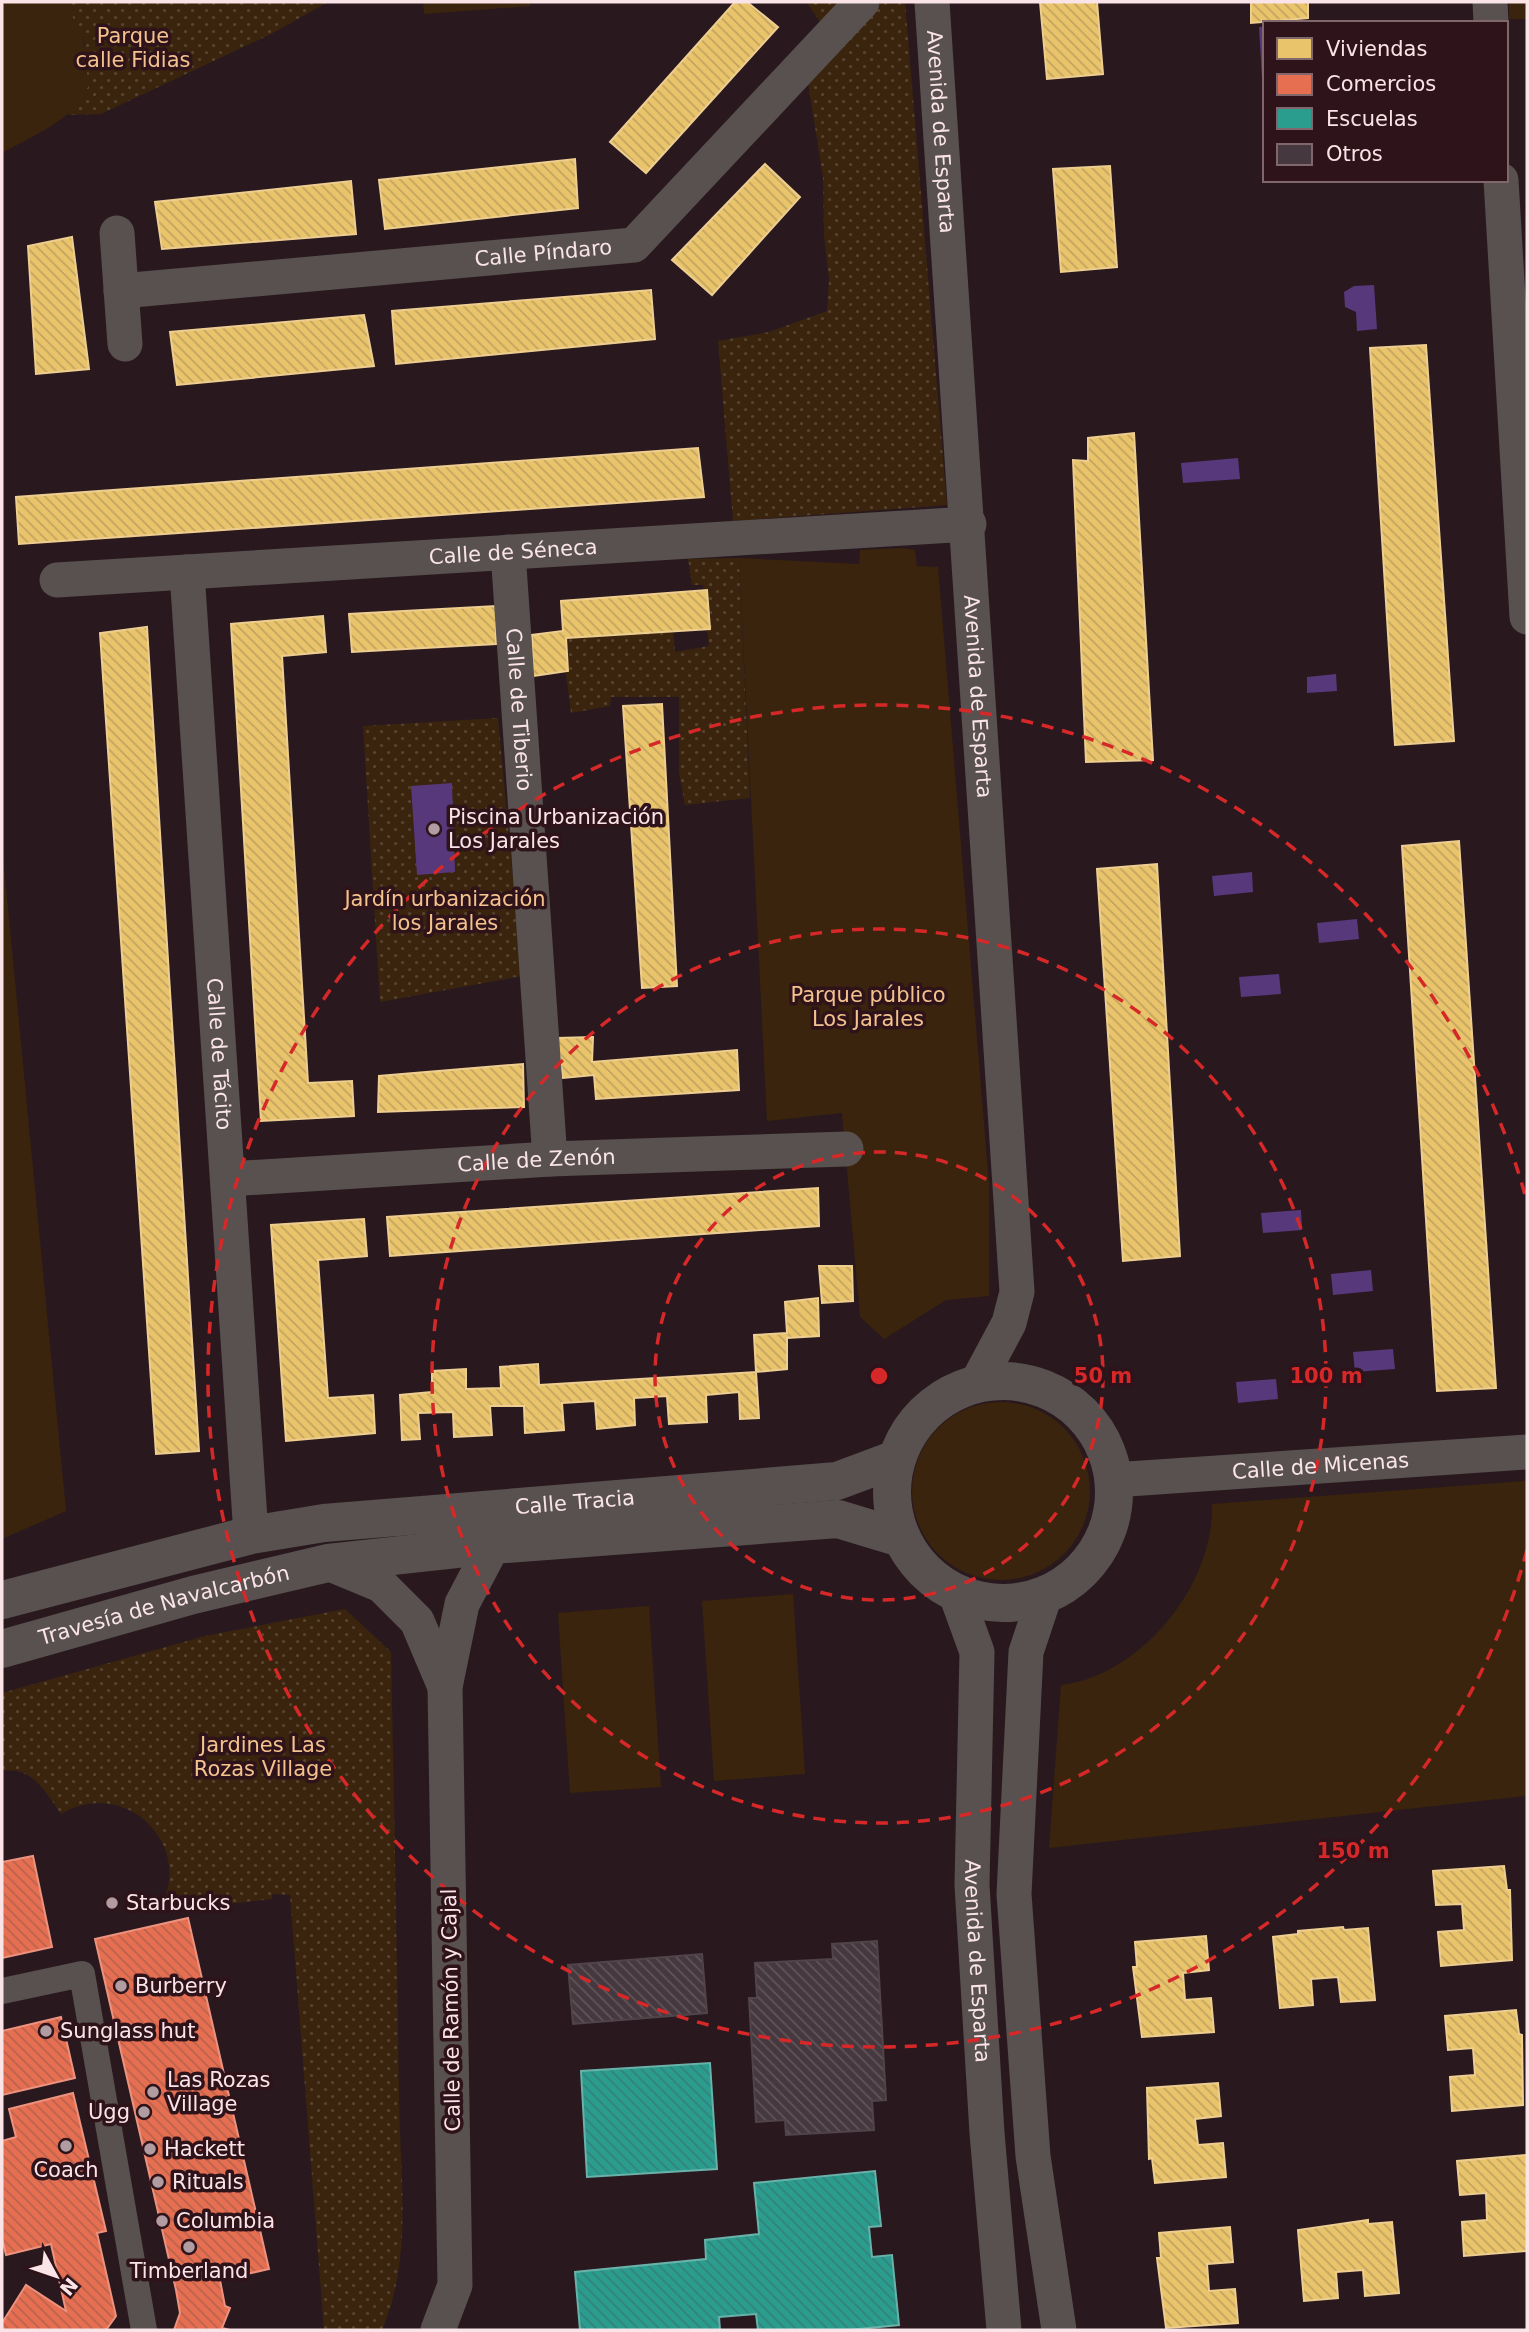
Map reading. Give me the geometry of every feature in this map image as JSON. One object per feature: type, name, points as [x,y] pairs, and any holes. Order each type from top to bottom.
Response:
[{"type":"street","name":"Calle Píndaro","points":[[121,291],[634,245],[862,2]]},
{"type":"street","name":"Avenida de Esparta","points":[[932,2],[969,524],[1017,1292],[1009,1323],[977,1383]]},
{"type":"street","points":[[1490,2],[1491,21]]},
{"type":"street","points":[[1501,182],[1527,617]]},
{"type":"street","points":[[117,233],[125,344]]},
{"type":"street","name":"Calle de Séneca","points":[[57,580],[969,524]]},
{"type":"street","name":"Calle de Tiberio","points":[[508,552],[550,1159]]},
{"type":"street","name":"Calle de Tácito","points":[[187,572],[251,1535]]},
{"type":"street","name":"Calle de Zenón","points":[[229,1180],[550,1159],[846,1149]]},
{"type":"street","points":[[1008,1381],[1039,1386],[1067,1400],[1090,1422],[1106,1449],[1114,1480],[1114,1504],[1108,1527],[1098,1549],[1084,1568],[1045,1595],[1016,1603],[985,1602],[956,1594],[923,1571],[901,1538],[891,1499],[896,1459],[908,1433],[926,1411],[950,1394],[977,1383],[1008,1381]]},
{"type":"street","name":"Calle de Micenas","points":[[1114,1480],[1527,1452]]},
{"type":"street","name":"Calle Tracia","points":[[251,1535],[324,1523],[837,1481],[896,1459]]},
{"type":"street","name":"Calle Tracia","points":[[328,1563],[493,1545],[838,1520],[901,1538]]},
{"type":"street","points":[[2,1600],[251,1535]]},
{"type":"street","name":"Calle de Ramón y Cajal","points":[[438,2330],[455,2285],[445,1687],[462,1604],[493,1545]]},
{"type":"street","name":"Calle de Ramón y Cajal","points":[[328,1563],[381,1584],[417,1621],[445,1687]]},
{"type":"street","name":"Travesía de Navalcarbón","points":[[2,1649],[193,1595],[328,1563]]},
{"type":"street","name":"Avenida de Esparta","points":[[956,1594],[977,1652],[972,1885],[987,2133],[1004,2330]]},
{"type":"street","name":"Avenida de Esparta","points":[[1045,1595],[1026,1652],[1014,1894],[1033,2156],[1059,2330]]},
{"type":"street","points":[[2,1992],[82,1974],[144,2330]]},
{"type":"green space","points":[[2,2],[69,2],[84,44],[90,78],[83,98],[74,108],[38,134],[2,153]]},
{"type":"green space","name":"Parque calle Fidias","points":[[66,2],[328,2],[271,34],[101,114],[68,115],[88,87],[85,44]]},
{"type":"green space","points":[[423,2],[530,2],[530,6],[424,14]]},
{"type":"green space","points":[[806,2],[840,2],[821,23]]},
{"type":"green space","points":[[882,2],[905,2],[947,505],[733,521],[718,341],[769,332],[827,311],[829,280],[824,235],[823,177],[808,83]]},
{"type":"green space","points":[[1509,2],[1527,2],[1527,19],[1509,19]]},
{"type":"green space","name":"Parque público Los Jarales","points":[[860,550],[915,550],[917,566],[938,567],[989,1184],[989,1296],[946,1300],[884,1339],[860,1317],[842,1113],[767,1121],[739,558],[859,564]]},
{"type":"green space","points":[[739,558],[750,798],[685,805],[679,772],[679,697],[611,697],[610,706],[571,713],[561,635],[673,627],[675,652],[709,646],[703,585],[692,585],[688,559]]},
{"type":"green space","name":"Jardín urbanización los Jarales","points":[[498,718],[522,976],[380,1002],[363,726]]},
{"type":"green space","points":[[2,846],[66,1511],[2,1539]]},
{"type":"green space","points":[[1001,1402],[1035,1408],[1064,1428],[1084,1457],[1090,1491],[1084,1525],[1064,1554],[1035,1574],[1001,1580],[967,1574],[938,1554],[918,1525],[912,1491],[918,1457],[938,1428],[967,1408]]},
{"type":"green space","points":[[1527,1481],[1527,1796],[1049,1848],[1061,1685],[1091,1678],[1119,1664],[1145,1645],[1168,1621],[1187,1594],[1201,1565],[1210,1534],[1212,1504]]},
{"type":"green space","points":[[793,1594],[805,1774],[714,1781],[702,1601]]},
{"type":"green space","points":[[649,1606],[661,1787],[570,1793],[558,1613]]},
{"type":"green space","name":"Jardines Las Rozas Village","points":[[345,1609],[391,1652],[402,2216],[398,2274],[392,2303],[382,2330],[324,2330],[290,1895],[272,1894],[272,1899],[157,1912],[168,1889],[169,1865],[163,1844],[150,1825],[132,1811],[110,1804],[86,1804],[61,1814],[44,1790],[30,1777],[13,1770],[2,1771],[2,1693],[205,1636]]},
{"type":"shaded area","points":[[1259,27],[1263,27],[1263,96]]},
{"type":"shaded area","points":[[1374,285],[1377,329],[1357,331],[1356,312],[1345,307],[1344,292],[1354,286]]},
{"type":"shaded area","points":[[1238,458],[1240,479],[1183,483],[1181,463]]},
{"type":"shaded area","points":[[1336,674],[1337,691],[1307,693],[1307,677]]},
{"type":"shaded area","name":"Piscina Urbanización Los Jarales","points":[[452,783],[455,872],[417,875],[411,786]]},
{"type":"shaded area","points":[[1252,872],[1253,892],[1214,896],[1212,876]]},
{"type":"shaded area","points":[[1357,919],[1359,939],[1319,943],[1317,923]]},
{"type":"shaded area","points":[[1279,974],[1281,994],[1241,997],[1239,977]]},
{"type":"shaded area","points":[[1301,1210],[1302,1230],[1263,1233],[1261,1213]]},
{"type":"shaded area","points":[[1371,1270],[1373,1291],[1333,1295],[1331,1274]]},
{"type":"shaded area","points":[[1393,1349],[1395,1369],[1355,1372],[1353,1352]]},
{"type":"shaded area","points":[[1276,1379],[1278,1399],[1238,1403],[1236,1382]]},
{"type":"building: Viviendas","points":[[735,2],[747,2],[778,27],[646,173],[610,142]]},
{"type":"building: Viviendas","points":[[1040,2],[1097,2],[1103,74],[1047,79]]},
{"type":"building: Viviendas","points":[[1251,2],[1308,2],[1308,18],[1251,23]]},
{"type":"building: Viviendas","points":[[575,159],[578,208],[385,229],[379,180]]},
{"type":"building: Viviendas","points":[[765,164],[800,197],[712,295],[672,260]]},
{"type":"building: Viviendas","points":[[1110,166],[1117,267],[1061,272],[1053,169]]},
{"type":"building: Viviendas","points":[[351,181],[356,234],[162,249],[155,202]]},
{"type":"building: Viviendas","points":[[72,237],[89,369],[36,374],[28,246]]},
{"type":"building: Viviendas","points":[[651,290],[655,339],[396,364],[392,311]]},
{"type":"building: Viviendas","points":[[364,315],[374,366],[177,385],[170,332]]},
{"type":"building: Viviendas","points":[[1426,345],[1454,741],[1395,745],[1370,348]]},
{"type":"building: Viviendas","points":[[1134,433],[1153,760],[1086,762],[1073,460],[1088,461],[1088,438]]},
{"type":"building: Viviendas","points":[[698,448],[704,497],[19,544],[16,497]]},
{"type":"building: Viviendas","points":[[707,590],[710,629],[566,638],[568,671],[533,676],[532,635],[563,631],[561,601]]},
{"type":"building: Viviendas","points":[[496,606],[496,644],[352,652],[349,614]]},
{"type":"building: Viviendas","points":[[323,616],[326,652],[282,656],[308,1083],[352,1081],[354,1116],[261,1121],[231,624]]},
{"type":"building: Viviendas","points":[[147,627],[199,1451],[156,1454],[100,633]]},
{"type":"building: Viviendas","points":[[662,704],[677,986],[642,988],[623,706]]},
{"type":"building: Viviendas","points":[[1459,841],[1496,1388],[1437,1391],[1402,846]]},
{"type":"building: Viviendas","points":[[1157,864],[1180,1256],[1123,1261],[1097,869]]},
{"type":"building: Viviendas","points":[[593,1037],[592,1062],[737,1050],[739,1090],[596,1099],[594,1075],[563,1078],[557,1038]]},
{"type":"building: Viviendas","points":[[523,1064],[524,1107],[378,1112],[379,1076]]},
{"type":"building: Viviendas","points":[[818,1188],[819,1226],[390,1256],[387,1217]]},
{"type":"building: Viviendas","points":[[364,1219],[367,1256],[318,1260],[328,1398],[373,1395],[375,1433],[286,1441],[271,1225]]},
{"type":"building: Viviendas","points":[[819,1266],[852,1266],[853,1301],[822,1303]]},
{"type":"building: Viviendas","points":[[818,1298],[819,1336],[787,1338],[787,1369],[756,1372],[754,1335],[787,1333],[785,1302]]},
{"type":"building: Viviendas","points":[[538,1364],[539,1385],[756,1372],[759,1418],[740,1419],[739,1392],[706,1395],[707,1422],[669,1424],[667,1396],[634,1398],[635,1425],[597,1429],[595,1401],[562,1403],[564,1430],[525,1433],[524,1406],[490,1406],[492,1435],[454,1437],[453,1412],[418,1413],[420,1439],[402,1440],[400,1395],[432,1392],[432,1371],[466,1369],[466,1389],[501,1388],[500,1367]]},
{"type":"building: Viviendas","points":[[1504,1866],[1507,1890],[1510,1890],[1512,1960],[1441,1966],[1438,1932],[1464,1930],[1462,1904],[1436,1905],[1433,1871]]},
{"type":"building: Viviendas","points":[[1343,1927],[1344,1930],[1368,1928],[1375,2000],[1341,2002],[1338,1977],[1311,1979],[1313,2005],[1280,2008],[1273,1937],[1298,1934],[1298,1931]]},
{"type":"building: Viviendas","points":[[1206,1936],[1209,1970],[1183,1973],[1185,2000],[1211,1998],[1214,2032],[1142,2037],[1133,1967],[1137,1967],[1135,1942]]},
{"type":"building: Viviendas","points":[[1516,2010],[1519,2034],[1522,2035],[1523,2105],[1452,2111],[1450,2077],[1475,2075],[1473,2048],[1448,2050],[1445,2016]]},
{"type":"building: Viviendas","points":[[1218,2083],[1221,2116],[1195,2119],[1198,2145],[1223,2143],[1226,2177],[1155,2183],[1152,2158],[1149,2159],[1147,2088]]},
{"type":"building: Viviendas","points":[[1527,2155],[1527,2251],[1464,2256],[1462,2222],[1487,2220],[1486,2193],[1460,2195],[1457,2161]]},
{"type":"building: Viviendas","points":[[1368,2220],[1368,2224],[1392,2222],[1399,2293],[1365,2296],[1363,2270],[1336,2272],[1338,2298],[1304,2301],[1298,2230]]},
{"type":"building: Viviendas","points":[[1230,2227],[1233,2262],[1207,2264],[1209,2291],[1235,2289],[1238,2323],[1166,2328],[1157,2258],[1161,2258],[1159,2233]]},
{"type":"building: Comercios","points":[[33,1856],[52,1947],[2,1958],[2,1862]]},
{"type":"building: Comercios","points":[[188,1918],[269,2269],[220,2280],[225,2306],[230,2308],[222,2328],[230,2330],[174,2330],[180,2313],[176,2290],[95,1939]]},
{"type":"building: Comercios","points":[[61,2017],[75,2078],[2,2095],[2,2031]]},
{"type":"building: Comercios","points":[[73,2093],[106,2231],[97,2233],[116,2316],[106,2330],[2,2330],[2,2323],[26,2285],[66,2311],[51,2244],[6,2255],[2,2238],[2,2141],[16,2137],[9,2109]]},
{"type":"building: Escuelas","points":[[710,2063],[717,2169],[587,2177],[581,2071]]},
{"type":"building: Escuelas","points":[[875,2171],[881,2226],[869,2227],[872,2257],[892,2255],[899,2325],[849,2330],[758,2330],[756,2314],[719,2317],[720,2330],[580,2330],[575,2272],[706,2259],[705,2240],[759,2234],[754,2183]]},
{"type":"building: Otros","points":[[877,1941],[886,2100],[872,2101],[874,2130],[786,2135],[785,2120],[756,2122],[749,1998],[757,1998],[755,1963],[833,1959],[832,1944]]},
{"type":"building: Otros","points":[[702,1954],[707,2013],[573,2024],[568,1965]]},
{"type":"place","name":"Piscina Urbanización Los Jarales","points":[[434,829]]},
{"type":"place","name":"Starbucks","points":[[112,1903]]},
{"type":"place","name":"Burberry","points":[[121,1986]]},
{"type":"place","name":"Sunglass hut","points":[[46,2031]]},
{"type":"place","name":"Las Rozas Village","points":[[153,2092]]},
{"type":"place","name":"Ugg","points":[[144,2112]]},
{"type":"place","name":"Coach","points":[[66,2146]]},
{"type":"place","name":"Hackett","points":[[150,2149]]},
{"type":"place","name":"Rituals","points":[[158,2182]]},
{"type":"place","name":"Columbia","points":[[162,2221]]},
{"type":"place","name":"Timberland","points":[[189,2247]]}]
